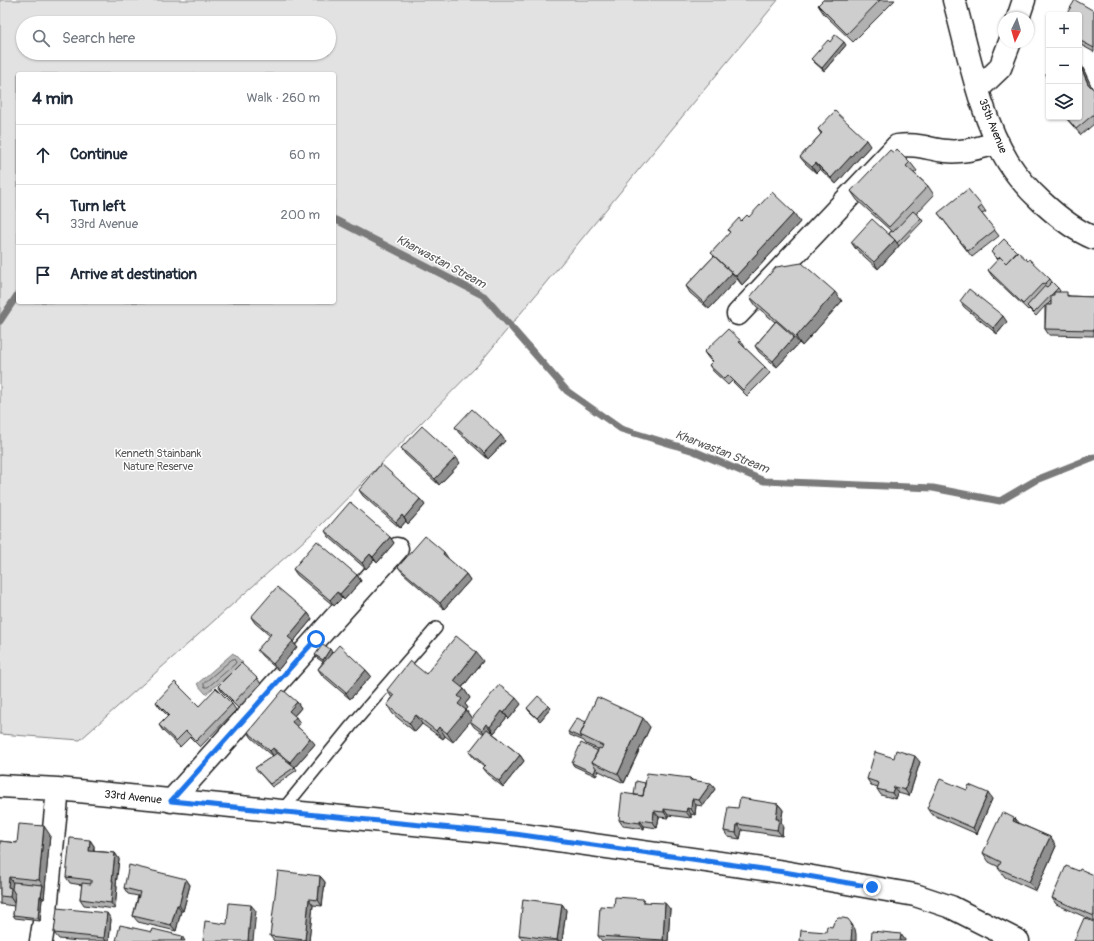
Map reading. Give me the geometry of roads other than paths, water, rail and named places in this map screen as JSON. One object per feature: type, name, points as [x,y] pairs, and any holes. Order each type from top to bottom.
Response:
[{"type":"street","name":"35th Avenue","points":[[954,0],[978,90],[988,120],[1008,162],[1036,196],[1051,211],[1069,224],[1094,238]]},
{"type":"street","points":[[1020,12],[1024,0]]},
{"type":"street","points":[[978,90],[1000,68],[1008,48]]},
{"type":"street","points":[[738,314],[897,146],[917,145],[946,152],[978,148],[998,143]]},
{"type":"street","points":[[171,801],[397,549]]},
{"type":"street","name":"33rd Avenue","points":[[0,786],[58,789],[515,834],[784,872],[915,895],[951,907],[1018,941]]},
{"type":"street","points":[[41,941],[46,910],[58,789]]},
{"type":"lane","points":[[281,812],[351,726],[436,628]]},
{"type":"water","points":[[233,653],[243,663],[206,694],[197,684]]},
{"type":"waterway","name":"Kharwastan Stream","points":[[336,220],[484,296],[567,391],[621,429],[694,451],[764,481],[933,488],[1000,501],[1036,480],[1094,457]]},
{"type":"waterway","name":"Kharwastan Stream","points":[[0,321],[16,297]]},
{"type":"park label","name":"Kenneth Stainbank Nature Reserve","points":[[158,459]]}]
